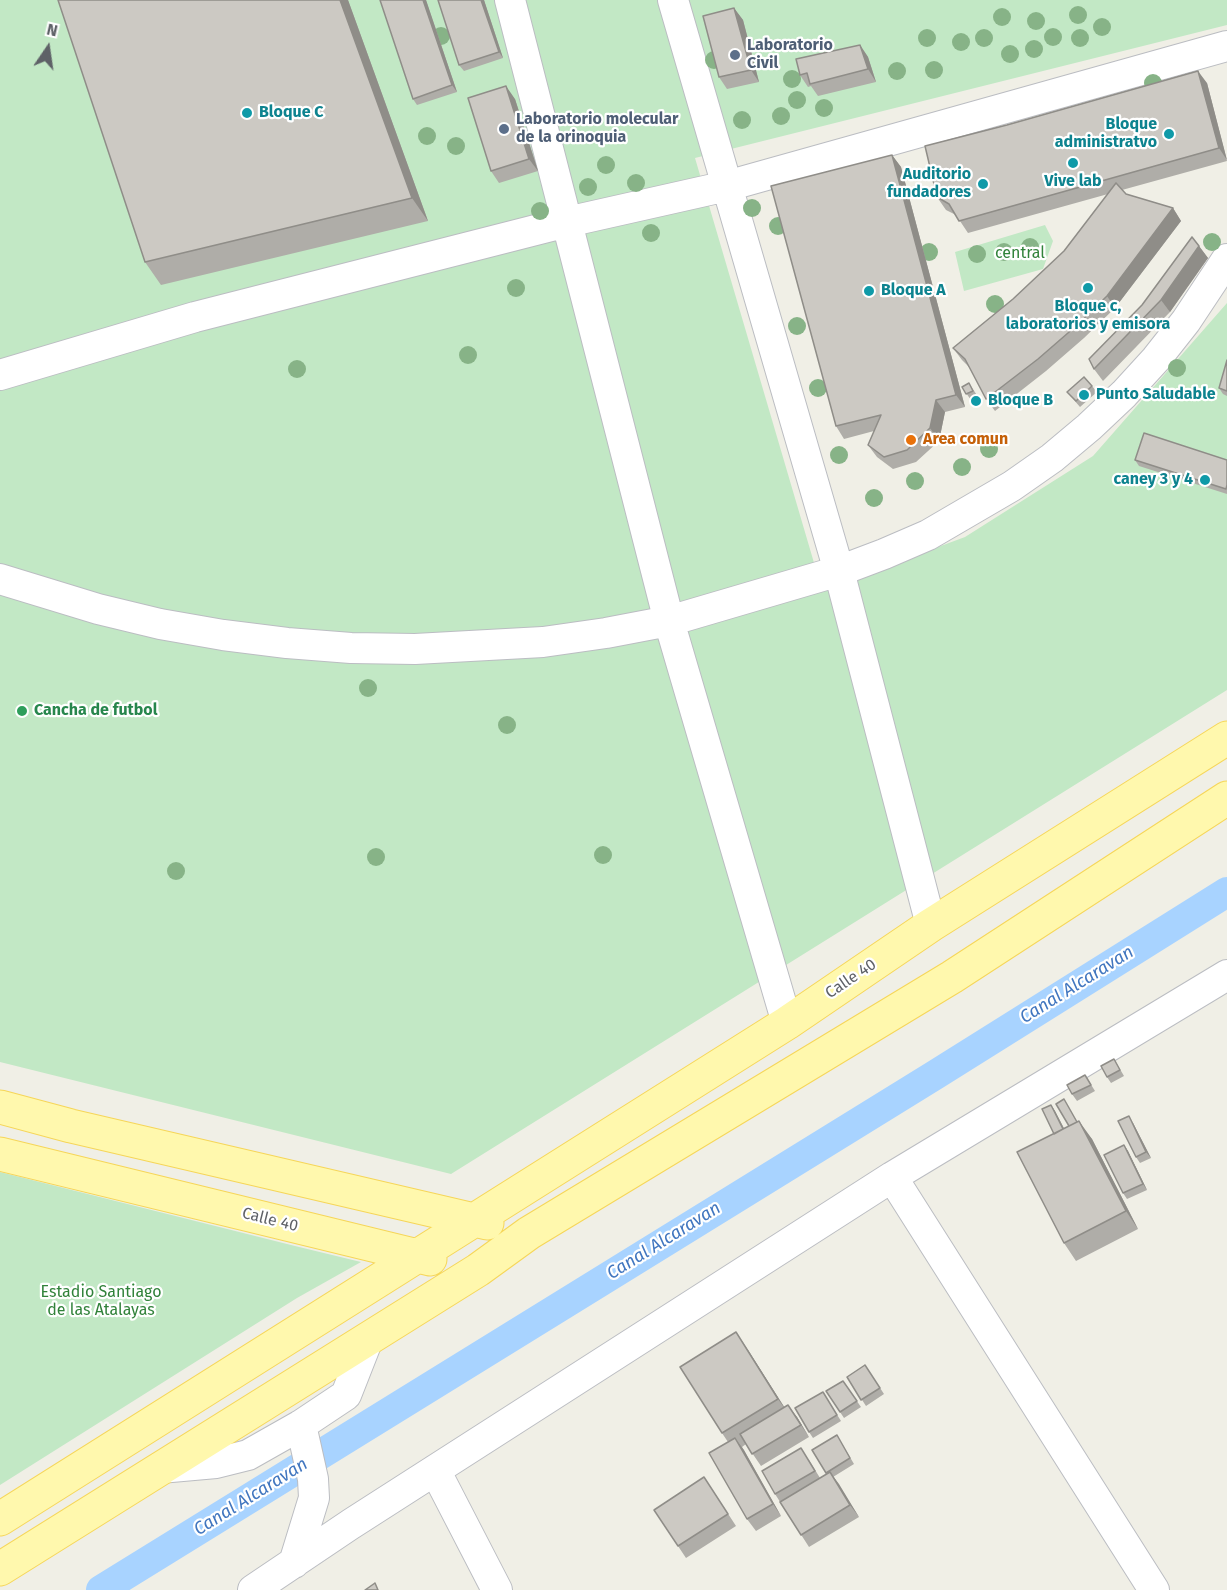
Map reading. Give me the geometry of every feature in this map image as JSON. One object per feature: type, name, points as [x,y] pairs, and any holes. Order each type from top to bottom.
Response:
[{"type":"main road","name":"Calle 40","points":[[0,1519],[787,1023],[931,925],[1227,738]]},
{"type":"main road","points":[[0,1569],[478,1270],[529,1233],[952,977],[1227,798]]},
{"type":"main road","points":[[0,1107],[71,1126],[529,1233]]},
{"type":"main road","name":"Calle 40","points":[[0,1154],[478,1270]]},
{"type":"lane","points":[[510,0],[669,621],[787,1023]]},
{"type":"lane","points":[[674,0],[839,571],[931,925]]},
{"type":"lane","points":[[0,375],[195,317],[567,222],[728,186],[1227,46]]},
{"type":"lane","points":[[0,579],[98,609],[160,624],[286,643],[351,648],[415,649],[532,642],[606,633],[669,621],[839,571],[884,554],[928,535],[1012,486],[1052,458],[1098,419],[1156,358],[1186,321],[1227,259]]},
{"type":"lane","points":[[253,1590],[435,1470],[892,1177],[1227,975]]},
{"type":"lane","points":[[892,1177],[1154,1590]]},
{"type":"lane","points":[[160,1468],[216,1463],[248,1455],[301,1425],[346,1395],[368,1339]]},
{"type":"lane","points":[[294,1563],[314,1498],[313,1479],[301,1425]]},
{"type":"lane","points":[[435,1470],[497,1590]]},
{"type":"green space","points":[[0,0],[1227,0],[1227,25],[695,158],[822,590],[965,537],[1093,456],[1227,303],[1227,690],[451,1174],[0,1062]]},
{"type":"green space","name":"central","points":[[1045,225],[1053,241],[1043,269],[964,291],[955,252]]},
{"type":"green space","name":"Estadio Santiago de las Atalayas","points":[[0,1172],[361,1262],[297,1298],[0,1485]]},
{"type":"building","name":"Bloque C","points":[[58,0],[340,0],[412,198],[145,262]]},
{"type":"building","points":[[380,0],[423,0],[452,85],[413,99]]},
{"type":"building","points":[[438,0],[481,0],[499,52],[459,65]]},
{"type":"building","name":"Laboratorio Civil","points":[[734,8],[751,70],[719,77],[703,16]]},
{"type":"building","points":[[860,45],[868,69],[810,84],[807,73],[800,75],[796,59]]},
{"type":"building","points":[[1198,71],[1219,148],[959,221],[949,204],[937,197],[925,146]]},
{"type":"building","name":"Laboratorio molecular de la orinoquia","points":[[506,86],[529,159],[491,171],[468,98]]},
{"type":"building","name":"Bloque A","points":[[892,155],[956,395],[936,400],[930,428],[907,450],[884,457],[868,445],[881,415],[836,426],[771,186]]},
{"type":"building","name":"Bloque c, laboratorios y emisora","points":[[1116,183],[1126,194],[1173,208],[1107,296],[1038,359],[986,399],[965,359],[953,348],[1013,299],[1064,251]]},
{"type":"building","points":[[1192,237],[1199,246],[1161,300],[1094,369],[1089,359],[1142,305]]},
{"type":"building","points":[[1227,360],[1227,391],[1219,388]]},
{"type":"building","points":[[1084,377],[1092,386],[1076,401],[1067,392]]},
{"type":"building","points":[[969,383],[973,391],[966,394],[962,387]]},
{"type":"building","name":"caney 3 y 4","points":[[1144,433],[1227,460],[1226,489],[1135,460]]},
{"type":"building","points":[[1114,1059],[1120,1070],[1107,1077],[1101,1066]]},
{"type":"building","points":[[1085,1075],[1091,1085],[1072,1094],[1067,1085]]},
{"type":"building","points":[[1064,1099],[1077,1122],[1069,1126],[1056,1104]]},
{"type":"building","points":[[1051,1105],[1063,1129],[1054,1134],[1042,1109]]},
{"type":"building","points":[[1129,1116],[1146,1152],[1136,1157],[1118,1121]]},
{"type":"building","points":[[1079,1121],[1126,1211],[1064,1243],[1017,1152]]},
{"type":"building","points":[[1124,1145],[1143,1184],[1123,1193],[1104,1155]]},
{"type":"building","points":[[736,1332],[778,1399],[722,1433],[680,1367]]},
{"type":"building","points":[[865,1365],[880,1388],[861,1400],[847,1377]]},
{"type":"building","points":[[843,1381],[857,1401],[840,1412],[826,1391]]},
{"type":"building","points":[[823,1392],[837,1415],[809,1432],[795,1408]]},
{"type":"building","points":[[788,1405],[801,1425],[752,1454],[740,1434]]},
{"type":"building","points":[[837,1435],[850,1458],[826,1473],[812,1450]]},
{"type":"building","points":[[735,1438],[773,1504],[747,1519],[709,1453]]},
{"type":"building","points":[[801,1448],[815,1471],[775,1494],[762,1471]]},
{"type":"building","points":[[830,1472],[850,1505],[801,1535],[780,1502]]},
{"type":"building","points":[[704,1477],[728,1514],[678,1546],[654,1510]]},
{"type":"building","points":[[375,1583],[378,1590],[365,1590]]},
{"type":"waterway","name":"Canal Alcaravan","points":[[101,1590],[1227,892]]},
{"type":"place","name":"Laboratorio Civil","points":[[735,55]]},
{"type":"place","name":"Bloque C","points":[[247,113]]},
{"type":"place","name":"Laboratorio molecular de la orinoquia","points":[[504,129]]},
{"type":"place","name":"Bloque administratvo","points":[[1169,134]]},
{"type":"place","name":"Vive lab","points":[[1073,163]]},
{"type":"place","name":"Auditorio fundadores","points":[[983,184]]},
{"type":"place","name":"Bloque c, laboratorios y emisora","points":[[1088,288]]},
{"type":"place","name":"Bloque A","points":[[869,291]]},
{"type":"place","name":"Punto Saludable","points":[[1084,395]]},
{"type":"place","name":"Bloque B","points":[[976,401]]},
{"type":"place","name":"Area comun","points":[[911,440]]},
{"type":"place","name":"caney 3 y 4","points":[[1205,480]]},
{"type":"place","name":"Cancha de futbol","points":[[22,711]]}]
